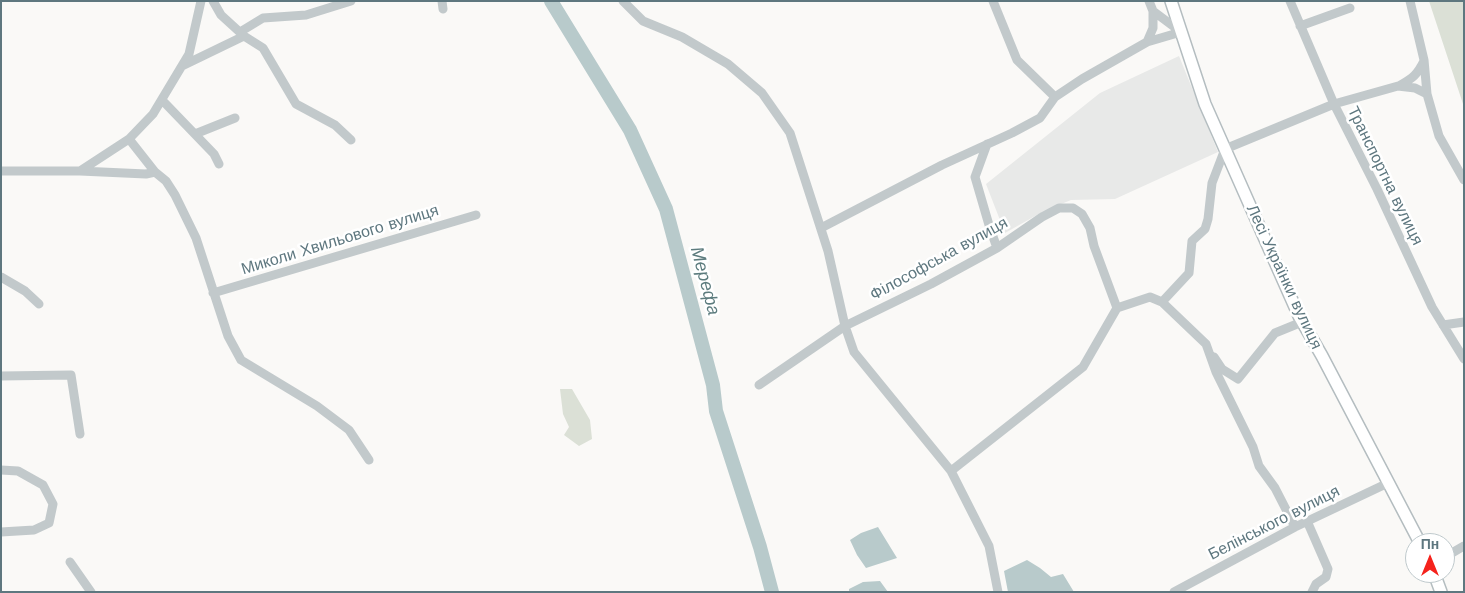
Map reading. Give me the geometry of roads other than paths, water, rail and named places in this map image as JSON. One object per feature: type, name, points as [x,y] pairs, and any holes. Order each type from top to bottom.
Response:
[{"type":"street","points":[[80,171],[129,138],[153,114],[189,54],[201,1]]},
{"type":"street","points":[[213,1],[221,15],[242,34],[263,48],[296,104],[335,125],[351,140]]},
{"type":"street","points":[[182,66],[242,34],[263,18],[306,15],[351,1]]},
{"type":"street","points":[[623,1],[642,21],[682,37],[728,64],[762,93],[790,133],[828,251],[845,326],[854,352],[951,471],[989,546],[998,592]]},
{"type":"street","points":[[993,1],[1017,60],[1055,97]]},
{"type":"street","points":[[1147,42],[1153,28],[1153,11],[1149,1]]},
{"type":"street","name":"Лесі Українки вулиця","points":[[1171,1],[1205,104],[1302,322],[1322,356],[1415,533]]},
{"type":"street","name":"Транспортна вулиця","points":[[1290,1],[1334,104],[1377,189],[1432,306],[1464,359]]},
{"type":"street","points":[[1410,1],[1424,60],[1427,94],[1439,136],[1464,180]]},
{"type":"street","points":[[1300,26],[1350,8]]},
{"type":"street","points":[[1153,11],[1181,32]]},
{"type":"street","points":[[820,228],[942,165],[1040,118],[1055,97],[1082,79],[1147,42],[1181,32]]},
{"type":"street","points":[[1162,302],[1189,273],[1192,241],[1205,229],[1212,183],[1225,149],[1334,104],[1398,86],[1412,79],[1418,73],[1424,60]]},
{"type":"street","points":[[1398,86],[1415,88],[1427,94]]},
{"type":"street","points":[[162,100],[214,154],[218,164]]},
{"type":"street","points":[[194,134],[235,118]]},
{"type":"street","points":[[129,138],[155,172],[166,181],[175,195],[196,238],[228,336],[241,360],[317,406],[349,430],[369,460]]},
{"type":"street","points":[[987,144],[975,177],[997,248]]},
{"type":"street","points":[[1,171],[80,171],[146,174],[155,172]]},
{"type":"street","name":"Філософська вулиця","points":[[760,384],[845,326],[931,284],[997,248],[1042,217],[1059,208],[1073,208],[1082,214],[1090,228],[1094,246],[1117,308]]},
{"type":"street","name":"Миколи Хвильового вулиця","points":[[214,293],[476,215]]},
{"type":"street","points":[[1,277],[25,291],[39,304]]},
{"type":"street","points":[[951,471],[1084,367],[1117,308],[1150,297],[1162,302],[1206,344],[1222,369],[1238,378],[1275,334],[1302,322]]},
{"type":"street","points":[[1443,325],[1464,322]]},
{"type":"street","points":[[1206,344],[1216,372],[1253,447],[1259,466],[1275,488],[1295,527]]},
{"type":"street","points":[[1,376],[71,375],[80,434]]},
{"type":"street","points":[[1,470],[18,471],[43,485],[53,504],[49,523],[34,530],[1,532]]},
{"type":"street","name":"Белінського вулиця","points":[[1174,592],[1295,527],[1388,483]]},
{"type":"street","points":[[1307,521],[1328,569],[1326,577],[1316,584],[1312,592]]},
{"type":"street","points":[[1459,551],[1464,546]]},
{"type":"street","points":[[70,562],[91,592]]},
{"type":"waterway","name":"Мерефа","points":[[551,1],[630,130],[666,209],[713,385],[716,411],[760,547],[772,592]]}]
